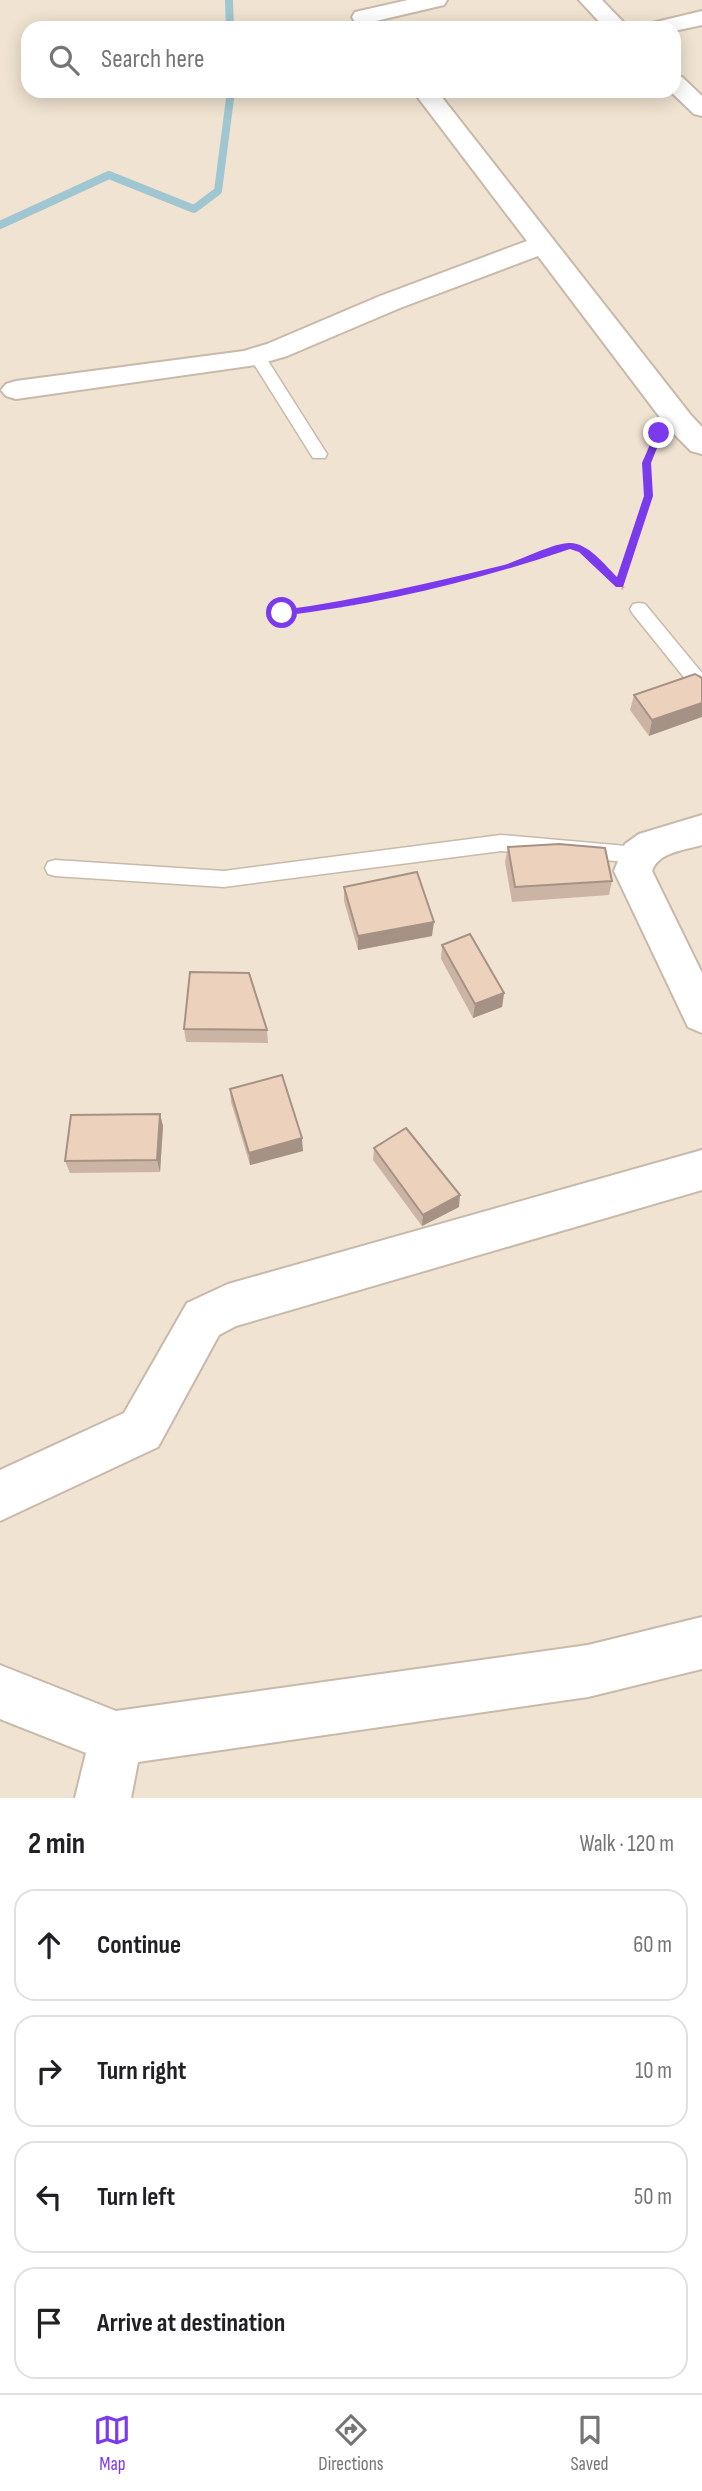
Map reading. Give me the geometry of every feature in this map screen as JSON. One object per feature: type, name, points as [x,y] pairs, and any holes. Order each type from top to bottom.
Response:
[{"type":"street","points":[[363,17],[436,0]]},
{"type":"street","points":[[590,0],[610,21]]},
{"type":"street","points":[[681,23],[702,18]]},
{"type":"street","points":[[681,89],[702,109]]},
{"type":"street","points":[[430,98],[544,244],[685,414],[702,444]]},
{"type":"street","points":[[16,390],[257,356],[544,244]]},
{"type":"street","points":[[702,830],[652,845],[638,855],[633,871],[702,1015]]},
{"type":"street","points":[[0,1496],[141,1430],[203,1319],[228,1306],[702,1170]]},
{"type":"street","points":[[0,1692],[116,1738],[589,1671],[702,1643]]},
{"type":"street","points":[[103,1798],[116,1738]]},
{"type":"lane","points":[[257,356],[319,454]]},
{"type":"lane","points":[[639,609],[702,686]]},
{"type":"lane","points":[[55,868],[224,878],[501,843],[638,855]]},
{"type":"path","points":[[620,584],[648,496],[647,463],[659,433],[685,414]]},
{"type":"path","points":[[282,613],[364,602],[510,566],[570,546],[583,550],[620,584],[639,609]]},
{"type":"shaded area","points":[[0,0],[702,0],[702,1798],[0,1798]]},
{"type":"building","points":[[695,674],[702,678],[702,703],[652,720],[634,695]]},
{"type":"building","points":[[559,844],[605,848],[612,881],[515,887],[508,847]]},
{"type":"building","points":[[417,872],[434,922],[358,936],[344,887]]},
{"type":"building","points":[[470,934],[504,993],[475,1004],[442,945]]},
{"type":"building","points":[[190,972],[249,973],[267,1030],[184,1029]]},
{"type":"building","points":[[282,1075],[302,1138],[249,1153],[230,1089]]},
{"type":"building","points":[[160,1114],[157,1160],[65,1161],[71,1115]]},
{"type":"building","points":[[406,1128],[460,1195],[423,1215],[374,1148]]},
{"type":"waterway","points":[[229,0],[230,21]]},
{"type":"waterway","points":[[0,225],[109,175],[194,209],[218,191],[230,98]]},
{"type":"route","points":[[282,613],[353,604],[423,588],[510,566],[570,546],[583,550],[594,563],[620,584],[648,496],[647,463],[659,433]]}]
